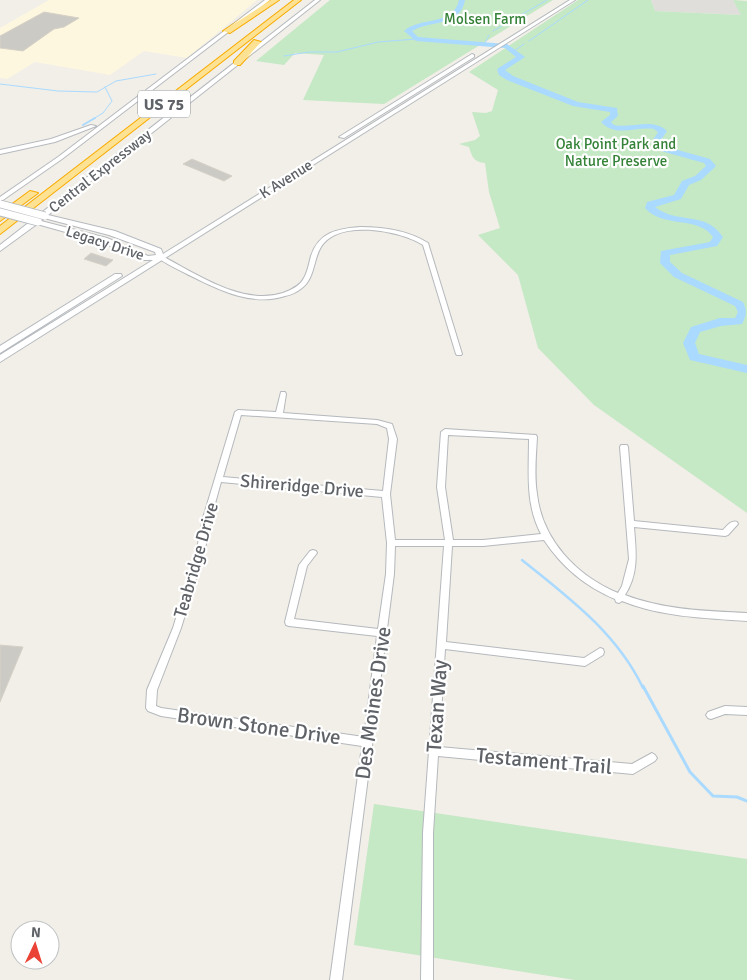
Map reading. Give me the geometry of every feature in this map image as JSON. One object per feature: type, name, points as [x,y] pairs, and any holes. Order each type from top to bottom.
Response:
[{"type":"highway","points":[[227,31],[276,0]]},
{"type":"highway","name":"Central Expressway","points":[[56,175],[286,0]]},
{"type":"highway","name":"Central Expressway","points":[[0,231],[298,0]]},
{"type":"highway","points":[[237,63],[249,48],[306,0]]},
{"type":"highway","name":"Central Expressway","points":[[0,218],[41,187]]},
{"type":"main road","name":"Central Expressway","points":[[0,200],[60,158],[268,0]]},
{"type":"main road","name":"Central Expressway","points":[[0,250],[318,0]]},
{"type":"main road","name":"K Avenue","points":[[306,164],[353,130],[562,0]]},
{"type":"main road","name":"K Avenue","points":[[0,359],[7,349],[306,164],[418,99],[572,0]]},
{"type":"main road","points":[[408,95],[418,99]]},
{"type":"main road","points":[[0,154],[62,138],[116,114]]},
{"type":"main road","points":[[0,258],[44,220],[120,161],[155,129]]},
{"type":"main road","points":[[353,130],[362,133]]},
{"type":"main road","points":[[0,154],[57,144],[64,148],[60,158]]},
{"type":"main road","name":"Legacy Drive","points":[[0,204],[104,240],[147,258],[159,254]]},
{"type":"main road","name":"Legacy Drive","points":[[0,212],[112,233],[159,254]]},
{"type":"main road","points":[[104,240],[112,233]]},
{"type":"main road","name":"K Avenue","points":[[84,301],[147,258]]},
{"type":"street","points":[[159,254],[241,296],[267,299],[288,294],[302,285],[312,270],[320,244],[325,238],[336,232],[356,229],[411,234],[426,244],[459,354]]},
{"type":"street","points":[[279,415],[283,394]]},
{"type":"street","name":"Teabridge Drive","points":[[151,708],[152,690],[177,628],[201,550],[207,518],[238,412],[279,415]]},
{"type":"street","name":"Des Moines Drive","points":[[279,415],[377,422],[390,426],[393,438],[386,494],[391,544],[382,633],[336,980]]},
{"type":"street","name":"Texan Way","points":[[427,980],[428,833],[448,544],[441,487],[445,432],[533,437],[533,501],[546,537]]},
{"type":"street","points":[[619,599],[626,586],[634,559],[624,447]]},
{"type":"street","name":"Shireridge Drive","points":[[219,479],[386,494]]},
{"type":"street","points":[[630,524],[725,533],[734,524]]},
{"type":"street","points":[[391,544],[448,544],[546,537],[558,555],[585,580],[619,599],[654,609],[747,617]]},
{"type":"street","points":[[313,553],[303,565],[289,622],[382,633]]},
{"type":"street","points":[[441,645],[585,662],[600,652]]},
{"type":"street","name":"Brown Stone Drive","points":[[151,708],[161,712],[368,742]]},
{"type":"street","points":[[710,715],[725,710],[747,712]]},
{"type":"street","name":"Testament Trail","points":[[434,751],[633,769],[652,758]]},
{"type":"shaded area","points":[[49,0],[257,0],[187,58],[144,51],[110,75],[35,62],[7,79],[0,78],[0,28]]},
{"type":"shaded area","points":[[651,0],[733,0],[742,15],[655,11]]},
{"type":"green space","name":"Molsen Farm","points":[[330,0],[553,0],[384,104],[303,100],[324,55],[295,53],[284,65],[256,61]]},
{"type":"green space","name":"Oak Point Park and Nature Preserve","points":[[578,0],[651,0],[655,11],[741,15],[733,0],[747,1],[747,513],[594,405],[538,348],[518,275],[478,235],[500,228],[489,192],[485,163],[474,158],[469,147],[459,144],[475,140],[480,136],[472,112],[486,113],[492,111],[498,90],[469,72]]},
{"type":"green space","points":[[374,804],[747,859],[747,980],[575,980],[354,945]]},
{"type":"building","points":[[44,12],[79,18],[64,27],[54,29],[23,51],[0,48],[0,36]]},
{"type":"building","points":[[192,159],[232,176],[224,181],[183,164]]},
{"type":"building","points":[[91,253],[113,260],[106,266],[84,259]]},
{"type":"building","points":[[0,645],[23,647],[0,702]]},
{"type":"waterway","points":[[462,0],[461,7],[450,17],[412,28],[408,31],[416,39],[507,46],[521,57],[501,69],[502,73],[510,78],[576,104],[614,110],[614,116],[605,122],[611,126],[618,128],[656,127],[663,131],[657,140],[664,149],[707,161],[711,166],[698,178],[685,183],[678,197],[650,204],[650,208],[664,217],[704,224],[711,228],[718,237],[713,244],[665,253],[665,263],[678,275],[739,304],[744,312],[738,321],[720,322],[695,330],[689,343],[694,357],[747,369]]},
{"type":"waterway","points":[[493,31],[547,0]]},
{"type":"waterway","points":[[529,41],[588,0]]},
{"type":"waterway","points":[[485,43],[489,35]]},
{"type":"waterway","points":[[284,56],[309,52],[337,52],[378,42],[416,39]]},
{"type":"waterway","points":[[514,51],[524,44]]},
{"type":"waterway","points":[[105,87],[116,81],[156,74]]},
{"type":"waterway","points":[[0,84],[58,91],[97,92],[105,87]]},
{"type":"waterway","points":[[93,119],[103,113],[112,101],[105,87]]},
{"type":"waterway","points":[[83,125],[95,118]]},
{"type":"waterway","points":[[522,560],[590,617],[620,650],[643,688]]},
{"type":"waterway","points":[[643,686],[690,772],[713,796],[737,797],[747,801]]}]
